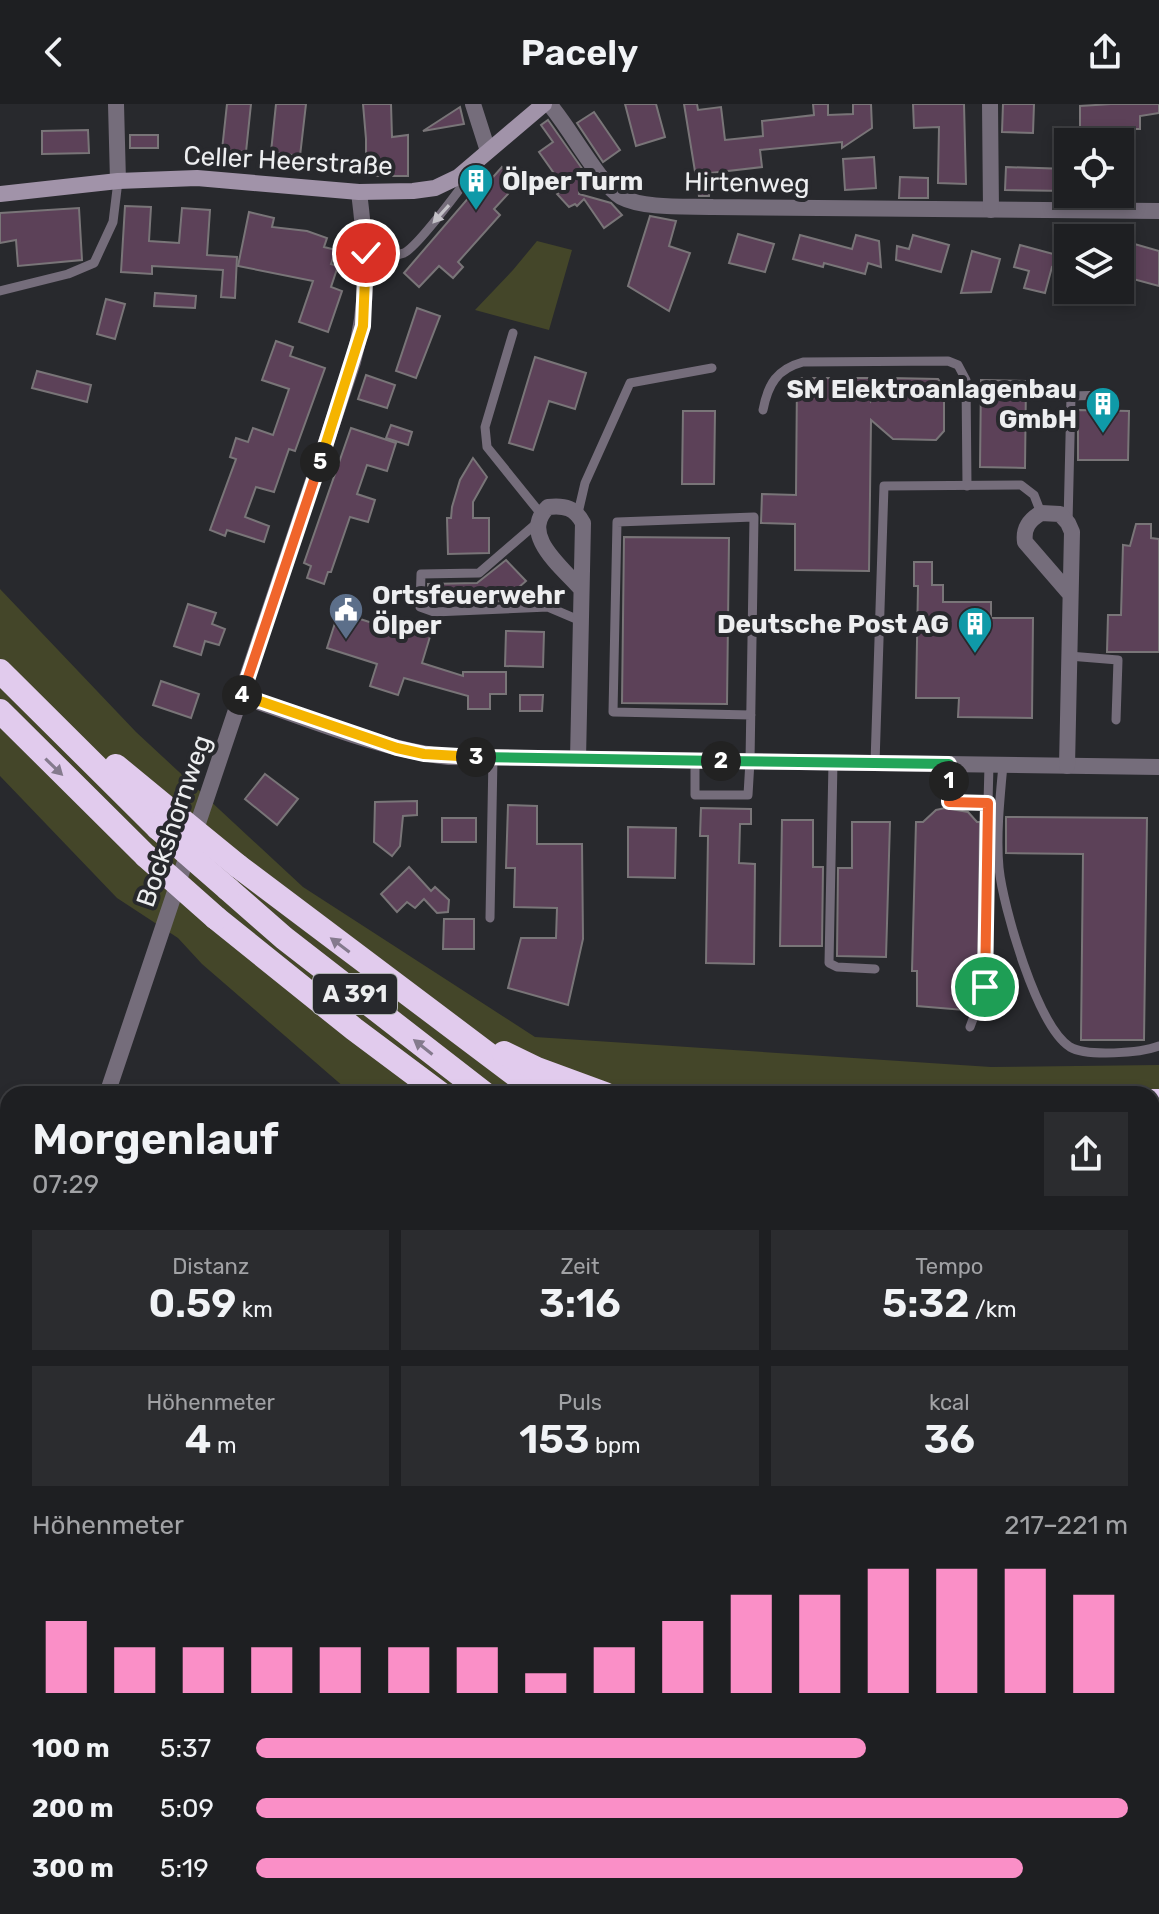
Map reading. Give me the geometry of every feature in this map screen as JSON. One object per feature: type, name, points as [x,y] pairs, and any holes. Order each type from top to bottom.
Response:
[{"type":"highway","name":"A 391","points":[[0,670],[162,818],[228,889],[284,938],[475,1086]]},
{"type":"highway","name":"A 391","points":[[0,711],[146,856],[216,918],[430,1086]]},
{"type":"highway","points":[[162,818],[238,866],[530,1086]]},
{"type":"highway","points":[[425,1009],[481,1042],[537,1069],[583,1086]]},
{"type":"highway","points":[[354,1029],[408,1086]]},
{"type":"main road","name":"Celler Heerstraße","points":[[0,194],[118,181],[197,178],[359,192],[435,188],[458,177],[547,104]]},
{"type":"street","points":[[116,104],[118,181]]},
{"type":"street","points":[[473,104],[488,151]]},
{"type":"street","name":"Hirtenweg","points":[[547,104],[612,191],[628,200],[654,205],[1159,211]]},
{"type":"street","points":[[990,104],[991,210]]},
{"type":"street","name":"Bockshornweg","points":[[110,1086],[353,362],[363,326],[366,253],[359,192]]},
{"type":"street","points":[[578,759],[583,523],[578,513],[560,505],[548,507],[539,519],[540,542],[581,589]]},
{"type":"street","points":[[1067,766],[1072,532],[1060,514],[1041,513],[1027,525],[1025,542],[1070,594]]},
{"type":"street","points":[[241,696],[397,748],[449,757],[1159,767]]},
{"type":"lane","points":[[366,253],[389,256],[406,252],[451,202],[488,151]]},
{"type":"lane","points":[[0,291],[68,274],[94,263],[113,222],[118,181]]},
{"type":"lane","points":[[513,333],[485,427],[487,447],[539,519],[479,573],[421,574],[420,607],[434,612],[548,607],[581,621]]},
{"type":"lane","points":[[763,410],[772,379],[786,367],[803,362],[948,361],[958,365],[966,380],[967,486]]},
{"type":"lane","points":[[578,513],[585,483],[630,383],[712,368]]},
{"type":"lane","points":[[1068,523],[1071,396],[1108,395]]},
{"type":"lane","points":[[875,763],[884,486],[1021,485],[1034,495],[1041,513]]},
{"type":"lane","points":[[695,760],[695,795],[748,795],[751,715],[754,517],[617,522],[613,712],[751,715]]},
{"type":"lane","points":[[1069,656],[1118,660],[1116,720]]},
{"type":"lane","points":[[490,918],[493,757]]},
{"type":"lane","points":[[833,762],[829,963],[837,967],[875,969]]},
{"type":"lane","points":[[949,764],[949,802],[988,803]]},
{"type":"lane","points":[[970,1027],[985,987],[988,803],[996,765]]},
{"type":"lane","points":[[996,765],[999,869],[1011,920],[1038,1003],[1051,1026],[1068,1046],[1082,1052],[1144,1051],[1159,1046]]},
{"type":"green space","points":[[537,241],[572,250],[549,330],[475,310],[513,270]]},
{"type":"green space","points":[[0,589],[136,732],[303,887],[535,1037],[991,1067],[1159,1065],[1159,1086],[343,1086],[202,964],[178,938],[117,898],[0,776]]},
{"type":"building","points":[[227,104],[251,104],[246,152],[222,150]]},
{"type":"building","points":[[276,104],[306,104],[300,156],[271,152]]},
{"type":"building","points":[[363,104],[391,104],[392,137],[408,135],[408,176],[366,176]]},
{"type":"building","points":[[625,104],[656,104],[665,137],[636,146]]},
{"type":"building","points":[[684,104],[697,104],[698,110],[721,107],[725,140],[763,136],[762,121],[814,115],[813,104],[828,104],[828,115],[853,114],[853,104],[871,104],[872,128],[842,148],[842,142],[760,150],[762,167],[711,173],[709,196],[699,196]]},
{"type":"building","points":[[913,104],[964,104],[966,184],[938,183],[939,127],[914,128]]},
{"type":"building","points":[[1003,104],[1034,104],[1033,133],[1002,132]]},
{"type":"building","points":[[1159,104],[1159,113],[1140,116],[1140,129],[1080,128],[1080,106]]},
{"type":"building","points":[[460,107],[464,124],[423,131]]},
{"type":"building","points":[[594,112],[620,150],[603,162],[577,123]]},
{"type":"building","points":[[548,120],[595,187],[580,186],[579,194],[611,203],[622,215],[604,228],[584,199],[577,206],[569,207],[557,194],[565,189],[539,152],[553,142],[541,125]]},
{"type":"building","points":[[88,130],[89,153],[42,154],[42,131]]},
{"type":"building","points":[[130,135],[158,135],[158,148],[130,148]]},
{"type":"building","points":[[874,157],[876,188],[845,190],[843,159]]},
{"type":"building","name":"Ölper Turm","points":[[502,167],[519,182],[494,209],[500,215],[458,262],[463,267],[453,278],[439,266],[419,287],[404,273],[482,182],[486,185]]},
{"type":"building","points":[[1006,167],[1054,169],[1054,191],[1005,190]]},
{"type":"building","points":[[900,177],[928,178],[928,198],[899,198]]},
{"type":"building","points":[[125,206],[151,207],[149,241],[179,243],[182,208],[210,210],[207,255],[237,257],[235,298],[221,297],[223,270],[152,266],[152,274],[121,272]]},
{"type":"building","points":[[79,208],[82,260],[18,266],[16,240],[0,243],[0,213]]},
{"type":"building","points":[[249,212],[274,218],[272,227],[307,231],[327,238],[324,247],[336,250],[331,264],[338,266],[331,287],[342,291],[328,332],[299,322],[313,281],[238,266]]},
{"type":"building","points":[[650,216],[676,221],[669,246],[690,253],[669,311],[628,286]]},
{"type":"building","points":[[738,234],[774,244],[765,272],[729,263]]},
{"type":"building","points":[[800,235],[852,249],[856,235],[879,241],[881,267],[868,263],[865,274],[824,263],[823,267],[793,259]]},
{"type":"building","points":[[913,235],[949,245],[941,272],[896,260],[897,246],[909,249]]},
{"type":"building","points":[[1134,244],[1159,251],[1159,286],[1134,279]]},
{"type":"building","points":[[1020,245],[1054,254],[1054,268],[1045,293],[1024,288],[1029,271],[1014,267]]},
{"type":"building","points":[[972,251],[1000,259],[991,292],[961,293]]},
{"type":"building","points":[[155,293],[196,296],[195,308],[154,306]]},
{"type":"building","points":[[106,299],[125,304],[115,339],[97,334]]},
{"type":"building","points":[[417,308],[440,316],[416,378],[396,371]]},
{"type":"building","points":[[276,341],[293,347],[290,356],[325,368],[295,451],[289,449],[274,492],[256,487],[245,517],[269,526],[264,542],[227,530],[225,536],[210,530],[236,459],[230,457],[236,438],[248,442],[253,428],[273,435],[289,389],[262,380]]},
{"type":"building","points":[[535,357],[586,373],[575,409],[549,401],[533,450],[509,443]]},
{"type":"building","points":[[37,371],[91,385],[87,402],[32,388]]},
{"type":"building","points":[[366,375],[395,385],[387,408],[358,399]]},
{"type":"building","points":[[797,378],[871,378],[871,401],[892,378],[938,379],[944,387],[944,431],[936,440],[893,439],[871,420],[869,571],[795,570],[795,524],[761,523],[762,494],[796,495]]},
{"type":"building","points":[[981,380],[1026,381],[1025,468],[980,467]]},
{"type":"building","name":"SM Elektroanlagenbau GmbH","points":[[1078,410],[1129,411],[1128,460],[1078,460]]},
{"type":"building","points":[[683,411],[715,411],[714,484],[682,484]]},
{"type":"building","points":[[391,425],[412,432],[408,445],[386,438]]},
{"type":"building","points":[[351,428],[396,443],[387,471],[367,465],[357,494],[375,500],[368,522],[350,517],[324,584],[307,578],[311,566],[304,563]]},
{"type":"building","points":[[473,458],[487,477],[473,502],[473,518],[489,518],[489,553],[448,554],[447,518],[451,518],[460,480]]},
{"type":"building","points":[[1136,524],[1151,524],[1151,538],[1159,539],[1159,652],[1107,652],[1108,615],[1121,615],[1123,545],[1130,546]]},
{"type":"building","points":[[624,537],[729,538],[727,704],[622,703]]},
{"type":"building","points":[[506,560],[526,581],[503,601],[428,602],[428,584],[477,583]]},
{"type":"building","name":"Deutsche Post AG","points":[[914,562],[932,562],[932,585],[943,585],[943,602],[991,602],[991,618],[1033,618],[1032,718],[958,717],[959,698],[916,698],[918,586],[914,586]]},
{"type":"building","points":[[188,604],[216,613],[212,624],[225,629],[219,645],[205,641],[201,655],[174,646]]},
{"type":"building","points":[[357,618],[394,630],[397,619],[432,630],[422,663],[463,676],[463,672],[506,672],[506,694],[490,694],[490,709],[468,709],[468,696],[404,678],[398,695],[370,686],[377,664],[327,648],[336,620],[355,626]]},
{"type":"building","points":[[506,631],[544,632],[543,667],[505,666]]},
{"type":"building","points":[[161,681],[199,694],[191,718],[153,705]]},
{"type":"building","points":[[520,695],[543,695],[542,711],[520,711]]},
{"type":"building","points":[[265,774],[298,799],[277,825],[245,799]]},
{"type":"building","points":[[417,801],[417,815],[403,816],[400,846],[392,856],[374,842],[375,802]]},
{"type":"building","points":[[508,805],[537,806],[537,844],[582,844],[583,939],[568,1005],[508,988],[521,938],[556,938],[557,908],[514,907],[515,868],[506,868]]},
{"type":"building","points":[[701,808],[751,809],[751,824],[740,824],[739,863],[755,864],[754,964],[706,963],[708,836],[700,836]]},
{"type":"building","points":[[945,808],[968,812],[980,822],[978,971],[965,970],[964,1010],[917,1006],[917,971],[912,971],[916,822],[923,822],[936,810]]},
{"type":"building","points":[[1006,817],[1147,818],[1144,1040],[1081,1040],[1083,854],[1006,853]]},
{"type":"building","points":[[442,818],[476,818],[476,842],[442,842]]},
{"type":"building","points":[[782,820],[813,820],[813,867],[823,867],[822,946],[780,946]]},
{"type":"building","points":[[852,822],[890,822],[886,957],[837,956],[838,868],[852,868]]},
{"type":"building","points":[[628,827],[676,828],[675,878],[628,877]]},
{"type":"building","points":[[409,867],[431,891],[435,887],[449,900],[448,912],[437,913],[424,899],[415,908],[407,902],[397,912],[381,894]]},
{"type":"building","points":[[444,919],[474,919],[474,949],[443,949]]},
{"type":"place","name":"Ölper Turm","points":[[476,212]]},
{"type":"place","name":"SM Elektroanlagenbau GmbH","points":[[1103,435]]},
{"type":"place","name":"Ortsfeuerwehr Ölper","points":[[346,641]]},
{"type":"place","name":"Deutsche Post AG","points":[[975,655]]},
{"type":"route","points":[[366,253],[363,326],[353,362],[241,696],[365,739],[449,757],[949,764],[949,802],[988,803],[985,987]]}]
